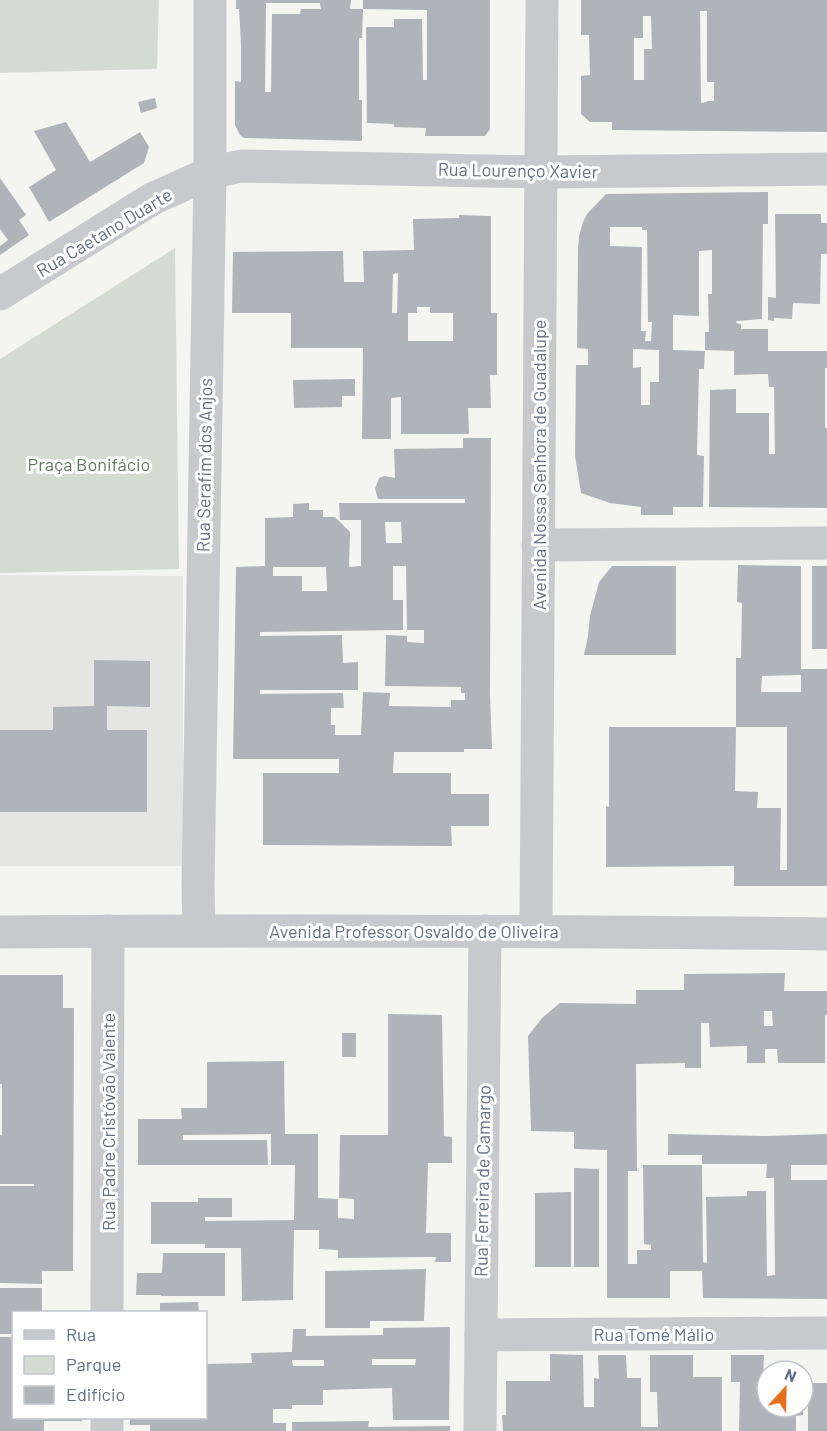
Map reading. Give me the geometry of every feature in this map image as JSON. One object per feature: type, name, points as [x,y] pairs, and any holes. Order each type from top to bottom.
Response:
[{"type":"street","name":"Rua Serafim dos Anjos","points":[[199,930],[210,173],[210,0]]},
{"type":"street","name":"Avenida Nossa Senhora de Guadalupe","points":[[536,931],[542,0]]},
{"type":"street","name":"Rua Lourenço Xavier","points":[[210,173],[241,166],[542,172],[827,169]]},
{"type":"street","name":"Rua Caetano Duarte","points":[[0,294],[152,199],[210,173]]},
{"type":"street","points":[[538,545],[827,543]]},
{"type":"street","name":"Avenida Professor Osvaldo de Oliveira","points":[[0,932],[199,930],[827,934]]},
{"type":"street","name":"Rua Padre Cristóvão Valente","points":[[107,1311],[108,931]]},
{"type":"street","name":"Rua Ferreira de Camargo","points":[[480,1431],[485,931]]},
{"type":"street","name":"Rua Tomé Málio","points":[[481,1335],[827,1332]]},
{"type":"shaded area","points":[[0,575],[183,576],[183,866],[0,866]]},
{"type":"green space","points":[[0,0],[159,0],[157,69],[0,73]]},
{"type":"green space","name":"Praça Bonifácio","points":[[175,248],[179,569],[0,573],[0,359]]},
{"type":"building","points":[[236,0],[351,0],[350,9],[363,9],[362,38],[359,38],[359,100],[362,100],[362,141],[244,138],[240,135],[235,125],[235,81],[241,82],[239,9],[236,9]],"holes":[[[266,3],[320,3],[321,9],[301,9],[300,14],[272,14],[271,92],[265,92]]]},
{"type":"building","points":[[363,0],[490,0],[490,129],[485,136],[425,136],[426,128],[367,123],[366,27],[394,27],[394,19],[422,19],[423,80],[427,80],[427,10],[363,9]]},
{"type":"building","points":[[581,0],[827,0],[827,132],[612,130],[612,122],[590,122],[581,114],[581,76],[590,75],[589,35],[581,35]],"holes":[[[700,11],[707,11],[707,82],[714,82],[714,101],[701,103]],[[643,16],[651,16],[652,49],[644,49],[644,80],[634,80],[634,38],[643,38]]]},
{"type":"building","points":[[155,98],[157,108],[141,113],[138,102]]},
{"type":"building","points":[[66,122],[90,162],[140,132],[149,147],[144,163],[49,222],[29,187],[56,170],[34,131]]},
{"type":"building","points":[[0,178],[26,215],[19,220],[29,235],[0,255],[0,246],[8,240],[0,229]]},
{"type":"building","points":[[768,192],[768,224],[763,224],[762,319],[737,321],[736,323],[741,324],[741,329],[768,329],[768,351],[827,351],[825,428],[827,428],[827,508],[709,507],[710,390],[736,389],[736,413],[769,413],[769,454],[775,454],[774,387],[769,387],[768,374],[734,375],[734,351],[705,350],[705,332],[709,332],[708,294],[712,294],[712,250],[699,251],[699,316],[673,315],[673,350],[705,351],[704,369],[699,369],[697,455],[704,456],[703,507],[673,507],[673,515],[641,515],[641,507],[610,503],[581,493],[575,456],[576,365],[588,365],[588,349],[577,348],[579,236],[587,214],[606,194]],"holes":[[[610,227],[642,227],[642,230],[647,230],[648,322],[652,322],[651,341],[645,341],[646,331],[641,331],[642,247],[610,246]],[[633,349],[659,350],[659,382],[650,382],[650,405],[641,405],[641,367],[633,368]]]},
{"type":"building","points":[[775,214],[821,214],[821,223],[827,223],[827,254],[821,254],[820,304],[793,303],[792,319],[774,318],[774,321],[768,320],[768,297],[776,298]]},
{"type":"building","points":[[459,215],[491,216],[491,313],[497,313],[497,375],[490,375],[491,408],[468,408],[469,434],[401,434],[401,397],[391,398],[391,439],[362,439],[363,348],[291,348],[291,313],[232,313],[233,252],[343,251],[344,282],[364,282],[363,251],[414,250],[413,219],[459,218]],"holes":[[[398,273],[397,313],[392,313],[393,274]],[[417,307],[430,307],[430,313],[453,313],[453,341],[408,341],[408,313],[417,313]]]},
{"type":"building","points":[[355,379],[355,396],[342,396],[342,407],[294,408],[293,380]]},
{"type":"building","points":[[463,438],[491,438],[490,694],[492,749],[464,749],[464,752],[394,752],[393,773],[451,773],[451,794],[489,794],[489,826],[451,826],[452,846],[263,845],[263,773],[339,773],[339,759],[233,759],[236,567],[265,566],[265,518],[293,517],[293,504],[309,503],[309,510],[323,510],[323,517],[335,517],[350,532],[349,567],[361,566],[361,520],[340,520],[339,503],[465,503],[465,499],[378,499],[375,489],[379,478],[384,476],[395,478],[394,449],[463,448]],"holes":[[[385,522],[401,522],[402,543],[386,543]],[[393,566],[406,566],[407,630],[424,630],[424,643],[407,642],[407,636],[386,635],[385,686],[461,687],[461,693],[465,693],[465,700],[451,700],[451,707],[389,706],[390,693],[363,692],[361,735],[335,735],[335,725],[331,725],[331,708],[344,708],[343,693],[260,694],[260,690],[358,690],[358,662],[343,663],[342,635],[260,636],[260,632],[403,630],[403,600],[393,600]],[[273,567],[326,567],[327,591],[302,591],[302,576],[273,576]]]},
{"type":"building","points":[[738,565],[801,566],[801,669],[827,669],[827,886],[734,886],[734,866],[606,867],[609,727],[736,727],[736,658],[741,658],[742,603],[737,602]],"holes":[[[801,675],[801,692],[761,692],[762,676]],[[736,727],[787,727],[787,870],[780,870],[781,808],[757,808],[758,792],[735,791]]]},
{"type":"building","points":[[612,566],[676,566],[676,655],[584,655],[590,616],[599,582]]},
{"type":"building","points":[[812,566],[827,566],[827,649],[812,649]]},
{"type":"building","points":[[94,660],[150,661],[150,707],[107,706],[107,730],[147,730],[147,812],[0,812],[0,730],[53,730],[53,707],[94,706]]},
{"type":"building","points":[[785,973],[784,991],[827,991],[825,1063],[778,1063],[777,1049],[765,1049],[765,1063],[747,1063],[747,1046],[710,1047],[709,1023],[701,1023],[701,1068],[685,1068],[685,1063],[636,1064],[637,1171],[628,1171],[628,1264],[637,1264],[637,1250],[651,1250],[651,1245],[644,1244],[643,1165],[702,1165],[703,1262],[707,1263],[706,1197],[747,1196],[747,1191],[766,1191],[767,1276],[775,1275],[774,1178],[766,1178],[767,1164],[702,1164],[702,1155],[668,1155],[668,1134],[767,1136],[827,1134],[827,1165],[791,1165],[791,1180],[827,1180],[827,1299],[703,1298],[702,1271],[670,1271],[670,1298],[607,1298],[607,1150],[574,1149],[574,1132],[531,1131],[528,1036],[542,1018],[560,1003],[636,1004],[636,990],[684,990],[684,974]],"holes":[[[764,1011],[772,1011],[773,1026],[764,1026]]]},
{"type":"building","points":[[0,975],[63,975],[63,1008],[74,1008],[73,1271],[42,1271],[42,1284],[0,1283],[0,1186],[34,1186],[34,1184],[0,1184],[2,1084],[0,1084]]},
{"type":"building","points":[[388,1014],[442,1015],[444,1136],[452,1137],[452,1163],[428,1163],[426,1233],[451,1233],[451,1262],[435,1262],[436,1257],[338,1258],[338,1250],[319,1249],[319,1230],[294,1230],[293,1300],[242,1301],[241,1248],[205,1248],[205,1244],[151,1244],[151,1202],[198,1202],[198,1198],[232,1198],[232,1217],[205,1217],[205,1221],[294,1220],[295,1165],[271,1165],[271,1134],[183,1135],[183,1140],[267,1140],[268,1165],[138,1165],[138,1119],[182,1119],[181,1108],[207,1108],[207,1062],[284,1061],[285,1134],[318,1134],[318,1198],[338,1199],[338,1218],[354,1219],[354,1199],[339,1198],[340,1135],[388,1135]]},
{"type":"building","points":[[342,1033],[356,1033],[356,1057],[342,1057]]},
{"type":"building","points":[[574,1168],[599,1169],[599,1267],[574,1267]]},
{"type":"building","points":[[571,1192],[571,1267],[535,1267],[535,1193]]},
{"type":"building","points":[[163,1253],[225,1253],[225,1296],[136,1295],[137,1273],[162,1273]]},
{"type":"building","points":[[426,1269],[424,1321],[370,1321],[370,1328],[325,1328],[325,1271]]},
{"type":"building","points":[[0,1288],[42,1288],[42,1311],[12,1311],[12,1334],[0,1334]]},
{"type":"building","points":[[198,1302],[199,1311],[160,1311],[160,1303]]},
{"type":"building","points":[[450,1327],[449,1420],[393,1420],[392,1388],[323,1390],[323,1405],[292,1405],[292,1409],[273,1409],[273,1423],[286,1423],[286,1431],[150,1431],[150,1425],[130,1425],[130,1419],[207,1419],[207,1364],[252,1363],[251,1353],[292,1352],[293,1329],[306,1329],[306,1336],[383,1335],[383,1328]],"holes":[[[372,1359],[416,1359],[415,1365],[372,1365]],[[292,1360],[324,1360],[324,1366],[293,1366]]]},
{"type":"building","points":[[0,1337],[12,1337],[12,1419],[82,1419],[82,1421],[44,1421],[44,1431],[0,1431]]},
{"type":"building","points":[[550,1354],[583,1355],[584,1407],[594,1407],[594,1378],[599,1379],[598,1355],[626,1355],[627,1378],[641,1378],[641,1427],[658,1427],[657,1392],[650,1392],[650,1355],[693,1355],[693,1377],[722,1377],[722,1431],[503,1431],[502,1415],[506,1415],[506,1381],[550,1381]]},
{"type":"building","points":[[731,1355],[764,1355],[764,1359],[755,1359],[755,1419],[796,1419],[796,1431],[739,1431],[740,1382],[731,1382]]},
{"type":"building","points":[[815,1383],[827,1383],[827,1431],[808,1431],[808,1419],[815,1419]]},
{"type":"building","points":[[369,1421],[368,1427],[450,1426],[450,1431],[292,1431],[292,1422]]}]
